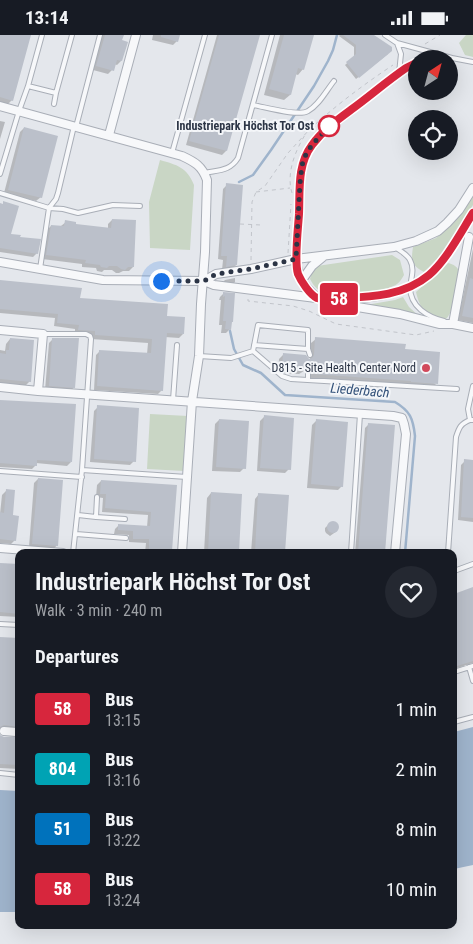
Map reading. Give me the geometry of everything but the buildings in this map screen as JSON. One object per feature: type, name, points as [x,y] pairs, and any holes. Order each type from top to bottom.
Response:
[{"type":"street","points":[[109,135],[136,35]]},
{"type":"street","points":[[0,106],[182,156],[195,162],[202,168],[208,180],[199,356],[192,401],[182,549]]},
{"type":"street","points":[[204,281],[216,274],[251,269],[296,259],[395,247],[416,241],[438,231],[453,217],[473,188]]},
{"type":"street","points":[[0,262],[103,280],[204,281],[214,285],[316,298],[371,297],[391,294],[424,279],[438,266],[473,213]]},
{"type":"street","points":[[453,324],[469,237]]},
{"type":"street","points":[[302,281],[312,266],[325,256]]},
{"type":"street","points":[[296,259],[298,272],[305,286],[316,298],[328,303],[400,314],[439,324],[453,324],[473,328]]},
{"type":"street","points":[[0,330],[43,334],[38,391]]},
{"type":"street","points":[[0,387],[402,418],[406,434],[395,549]]},
{"type":"street","points":[[0,548],[15,549]]},
{"type":"street","points":[[4,731],[15,732]]},
{"type":"lane","points":[[0,174],[42,35]]},
{"type":"lane","points":[[54,104],[72,35]]},
{"type":"lane","points":[[40,269],[49,209],[58,193],[100,35]]},
{"type":"lane","points":[[172,153],[205,35]]},
{"type":"lane","points":[[205,173],[227,169],[238,158],[272,35]]},
{"type":"lane","points":[[385,35],[397,43],[423,50]]},
{"type":"lane","points":[[397,43],[401,54],[399,73]]},
{"type":"lane","points":[[458,59],[473,63]]},
{"type":"lane","points":[[296,259],[300,183],[302,165],[306,154],[330,125],[408,67]]},
{"type":"lane","points":[[253,105],[300,114],[306,113],[316,104],[334,81]]},
{"type":"lane","points":[[28,86],[56,93]]},
{"type":"lane","points":[[0,193],[49,209],[62,209],[78,213],[113,205],[140,206]]},
{"type":"lane","points":[[395,247],[410,259],[413,267],[410,287],[411,296],[420,311],[431,318],[453,324]]},
{"type":"lane","points":[[253,351],[258,325],[308,330],[308,349],[310,355]]},
{"type":"lane","points":[[43,334],[86,334],[91,339],[82,477],[74,549]]},
{"type":"lane","points":[[172,400],[177,345]]},
{"type":"lane","points":[[254,345],[308,349]]},
{"type":"lane","points":[[199,356],[231,358],[253,351]]},
{"type":"lane","points":[[253,351],[282,376],[291,379],[457,389]]},
{"type":"lane","points":[[308,371],[308,380]]},
{"type":"lane","points":[[448,549],[456,437],[459,427],[464,422],[471,420],[468,409],[473,386]]},
{"type":"lane","points":[[351,549],[360,414]]},
{"type":"lane","points":[[82,470],[187,477]]},
{"type":"lane","points":[[0,471],[82,477]]},
{"type":"lane","points":[[96,517],[97,497]]},
{"type":"lane","points":[[78,515],[125,519]]},
{"type":"lane","points":[[76,534],[126,538]]},
{"type":"lane","points":[[457,570],[473,564]]},
{"type":"lane","points":[[0,624],[15,625]]},
{"type":"lane","points":[[457,671],[471,667],[473,681]]},
{"type":"lane","points":[[457,721],[473,717]]},
{"type":"lane","points":[[0,773],[15,775]]},
{"type":"path","points":[[288,261],[292,163],[299,145],[309,130],[324,116],[367,82],[401,60]]},
{"type":"path","points":[[256,192],[290,188]]},
{"type":"path","points":[[240,224],[261,225]]},
{"type":"green space","points":[[466,35],[473,35],[473,57],[465,55],[459,43]]},
{"type":"green space","points":[[160,160],[172,163],[185,170],[194,185],[190,250],[150,248],[149,202]]},
{"type":"green space","points":[[473,196],[473,205],[438,258],[424,272],[414,265],[412,259],[413,247],[436,238],[458,218]]},
{"type":"green space","points":[[392,255],[400,260],[404,275],[397,284],[391,287],[353,294],[334,295],[317,289],[310,279],[312,272],[317,266]]},
{"type":"green space","points":[[448,263],[455,266],[459,273],[452,309],[445,320],[425,311],[416,292]]},
{"type":"green space","points":[[403,297],[409,307],[420,317],[366,305],[395,300]]},
{"type":"green space","points":[[150,414],[188,416],[184,471],[147,469]]},
{"type":"water","points":[[473,727],[473,865],[457,868],[457,731]]},
{"type":"water","points":[[0,790],[15,791],[15,912],[0,912]]},
{"type":"waterway","name":"Liederbach","points":[[239,182],[253,175],[314,86],[333,50],[337,35]]},
{"type":"waterway","name":"Liederbach","points":[[230,331],[234,349],[243,365],[261,373],[285,395],[395,402],[407,412],[412,420],[415,436],[405,549]]},
{"type":"bus line","name":"58","points":[[408,67],[330,125],[306,154],[302,165],[300,183],[296,259],[298,272],[305,286],[316,298],[371,297],[391,294],[410,287],[429,275],[438,266],[473,213]]},
{"type":"place","name":"Industriepark Höchst Tor Ost","points":[[329,126]]},
{"type":"place","name":"D815 - Site Health Center Nord","points":[[426,368]]},
{"type":"route","points":[[161,281],[204,281],[216,274],[251,269],[296,259],[302,165],[312,145],[329,126]]}]
